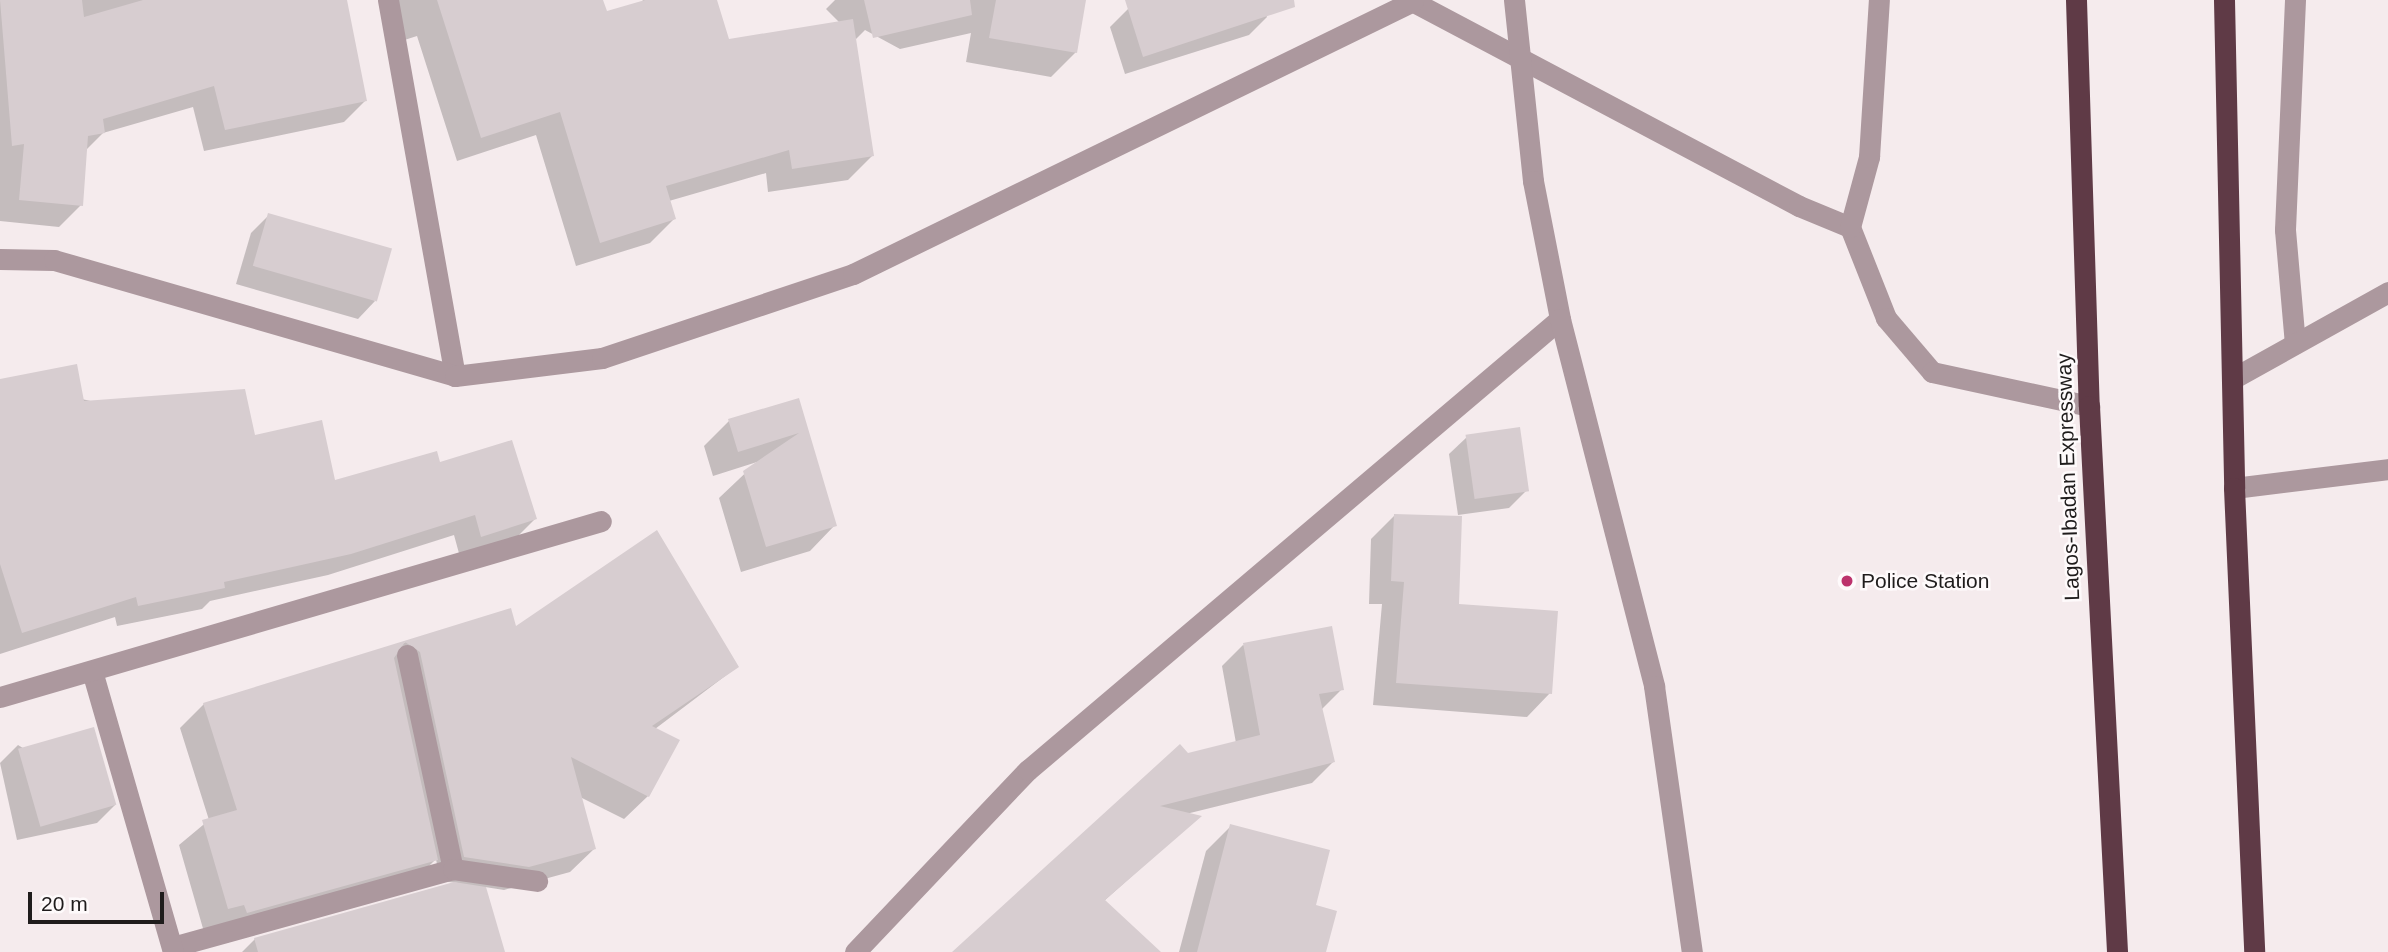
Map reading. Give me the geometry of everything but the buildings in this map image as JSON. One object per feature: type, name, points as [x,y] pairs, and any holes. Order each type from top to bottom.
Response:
[{"type":"highway","name":"Lagos-Ibadan Expressway","points":[[2076,0],[2089,407],[2117,952]]},
{"type":"highway","points":[[2224,0],[2234,488],[2254,952]]},
{"type":"street","points":[[388,0],[456,376]]},
{"type":"street","points":[[1514,0],[1533,181],[1560,319],[1654,686],[1692,952]]},
{"type":"street","points":[[1879,0],[1869,157],[1850,227],[1886,318],[1932,372],[2089,407]]},
{"type":"street","points":[[2295,0],[2285,230],[2295,344]]},
{"type":"street","points":[[0,259],[54,260],[456,376],[602,358],[853,274],[1411,1],[1519,55],[1799,206],[1850,227]]},
{"type":"street","points":[[2232,379],[2388,292]]},
{"type":"street","points":[[855,952],[1028,770],[1560,319]]},
{"type":"street","points":[[2234,488],[2388,469]]},
{"type":"street","points":[[0,697],[601,522]]},
{"type":"street","points":[[407,655],[453,869]]},
{"type":"street","points":[[92,671],[172,949],[453,869],[537,881]]},
{"type":"place","name":"Police Station","points":[[1847,581]]}]
